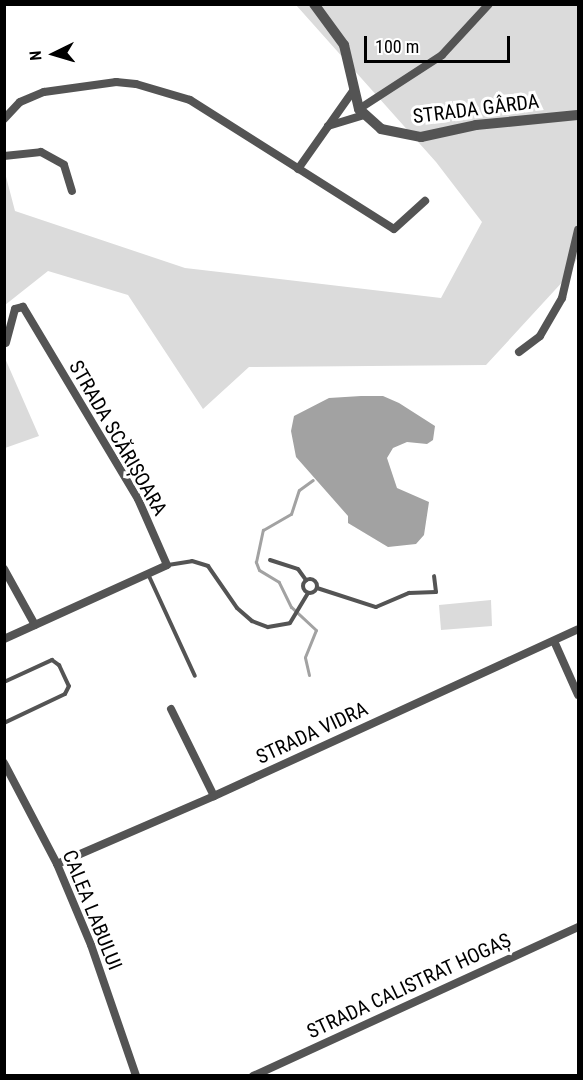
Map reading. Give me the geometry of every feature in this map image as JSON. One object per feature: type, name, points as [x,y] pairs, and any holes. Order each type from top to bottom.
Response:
[{"type":"street","points":[[314,4],[344,45],[353,91],[362,112]]},
{"type":"street","points":[[328,126],[362,112],[442,55],[489,4]]},
{"type":"street","points":[[4,119],[20,102],[44,92],[116,82],[136,84],[190,100],[394,229],[425,201]]},
{"type":"street","points":[[298,169],[353,91]]},
{"type":"street","name":"STRADA GÂRDA","points":[[362,112],[381,129],[421,137],[476,125],[579,115]]},
{"type":"street","points":[[4,156],[41,152],[64,165],[72,191]]},
{"type":"street","points":[[519,352],[540,336],[558,306],[579,230]]},
{"type":"street","name":"STRADA SCĂRIȘOARA","points":[[6,343],[15,309],[23,307],[138,499],[167,565]]},
{"type":"street","points":[[4,639],[167,565]]},
{"type":"street","points":[[4,569],[35,625]]},
{"type":"street","name":"STRADA VIDRA","points":[[57,864],[214,796],[579,629]]},
{"type":"street","points":[[555,641],[579,695]]},
{"type":"street","points":[[171,709],[214,796]]},
{"type":"street","name":"CALEA LABULUI","points":[[4,763],[57,864],[91,945],[136,1076]]},
{"type":"street","name":"STRADA CALISTRAT HOGAȘ","points":[[253,1076],[579,927]]},
{"type":"lane","points":[[270,560],[298,569],[306,580],[315,581],[317,588]]},
{"type":"lane","points":[[167,565],[192,561],[208,566],[237,608],[252,621],[280,627],[295,617],[308,593],[317,588],[376,607],[409,593],[436,592],[434,576]]},
{"type":"lane","points":[[148,573],[195,675]]},
{"type":"lane","points":[[306,580],[302,586],[308,593]]},
{"type":"lane","points":[[4,682],[52,660],[59,665],[69,686],[65,694],[4,723]]},
{"type":"shaded area","points":[[296,5],[578,5],[578,257],[566,278],[486,365],[249,367],[203,409],[128,295],[48,271],[5,305],[4,169],[15,211],[185,268],[441,298],[482,222],[436,162]]},
{"type":"shaded area","points":[[4,356],[39,436],[5,448],[4,448]]},
{"type":"shaded area","points":[[383,396],[399,403],[435,426],[433,440],[427,444],[407,442],[393,448],[387,458],[397,488],[429,502],[424,535],[416,544],[388,547],[348,523],[348,516],[296,457],[291,431],[294,416],[329,398]]},
{"type":"shaded area","points":[[491,600],[492,626],[441,630],[439,605]]},
{"type":"waterway","points":[[309,675],[305,657],[316,630],[291,607],[279,582],[259,570],[256,562],[263,530],[291,514],[299,490],[313,480]]}]
